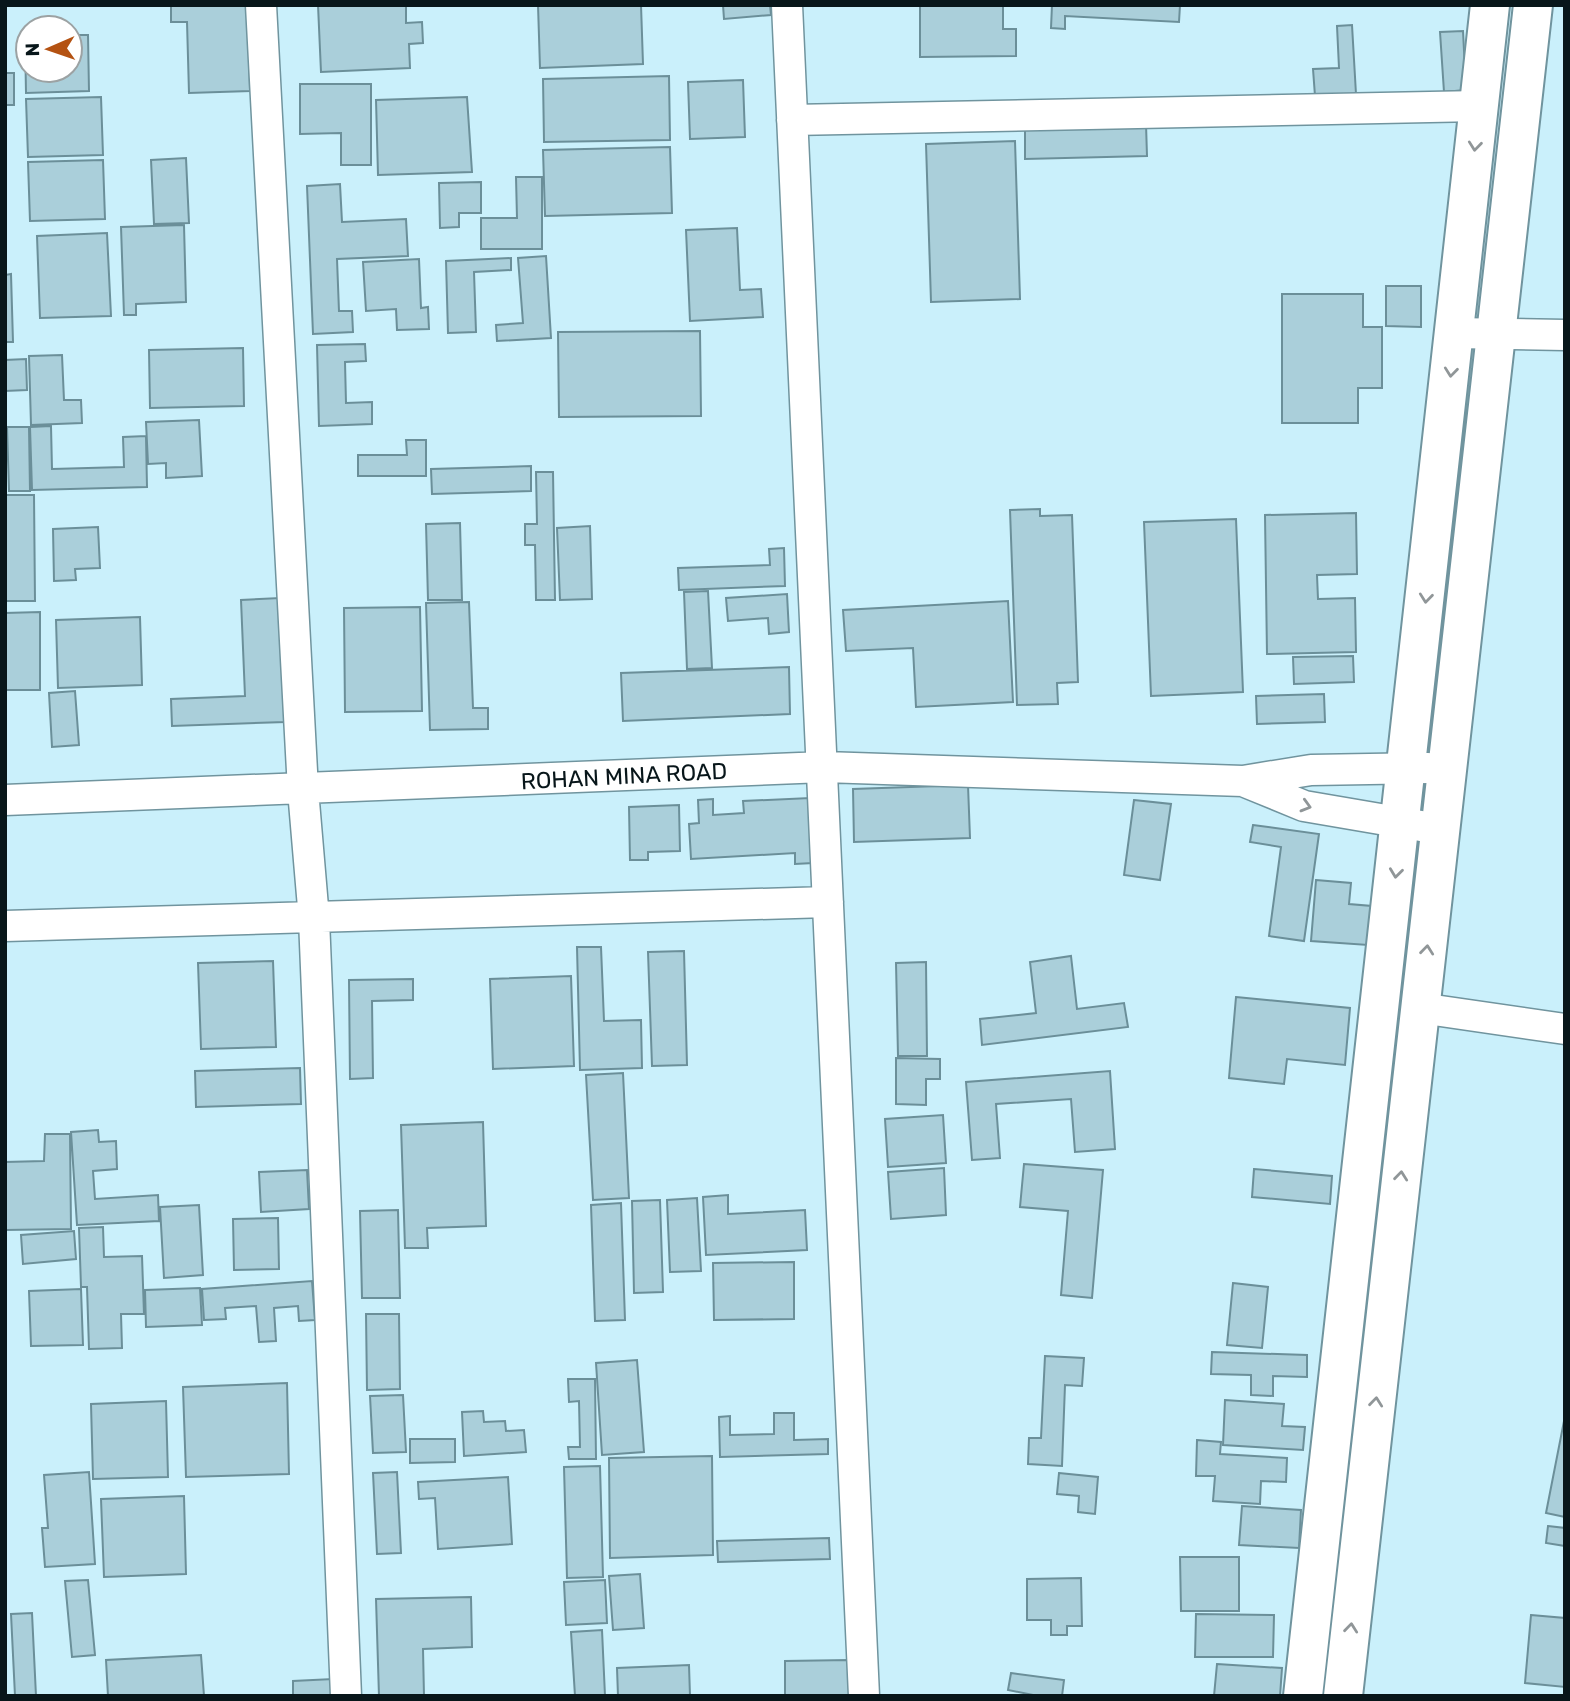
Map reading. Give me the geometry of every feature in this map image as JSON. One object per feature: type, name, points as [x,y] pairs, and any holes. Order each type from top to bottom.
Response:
[{"type":"street","points":[[261,5],[303,790],[314,919],[346,1696]]},
{"type":"street","points":[[787,5],[824,767],[864,1696]]},
{"type":"street","points":[[1309,1695],[1490,5]]},
{"type":"street","points":[[1343,1696],[1533,5]]},
{"type":"street","points":[[792,120],[1479,106]]},
{"type":"street","points":[[1455,333],[1565,335]]},
{"type":"street","name":"ROHAN MINA ROAD","points":[[5,800],[824,767],[1243,780],[1311,770],[1407,766],[1449,770]]},
{"type":"street","name":"ROHAN MINA ROAD","points":[[1243,780],[1304,806],[1401,824],[1441,827]]},
{"type":"street","points":[[5,926],[828,902]]},
{"type":"street","points":[[1420,1008],[1565,1029]]},
{"type":"building","points":[[171,5],[248,5],[250,91],[189,93],[187,22],[171,22]]},
{"type":"building","points":[[318,5],[406,5],[406,23],[422,22],[423,43],[409,44],[410,68],[321,72]]},
{"type":"building","points":[[538,5],[641,5],[643,64],[540,68]]},
{"type":"building","points":[[723,5],[770,5],[771,15],[724,19]]},
{"type":"building","points":[[920,5],[1003,5],[1003,29],[1016,29],[1016,56],[920,57]]},
{"type":"building","points":[[1052,5],[1180,5],[1179,22],[1065,16],[1065,29],[1051,28]]},
{"type":"building","points":[[1352,25],[1356,94],[1315,96],[1313,69],[1339,68],[1337,26]]},
{"type":"building","points":[[1463,31],[1466,90],[1444,92],[1440,32]]},
{"type":"building","points":[[84,35],[88,35],[89,91],[26,93],[26,84],[84,84]]},
{"type":"building","points":[[5,73],[14,73],[14,105],[5,105]]},
{"type":"building","points":[[669,76],[670,140],[544,142],[543,79]]},
{"type":"building","points":[[743,80],[745,137],[690,139],[688,82]]},
{"type":"building","points":[[300,84],[371,84],[371,165],[341,165],[341,133],[300,134]]},
{"type":"building","points":[[101,97],[103,155],[28,157],[26,99]]},
{"type":"building","points":[[467,97],[472,172],[378,175],[376,100]]},
{"type":"building","points":[[1146,124],[1147,156],[1025,159],[1025,128]]},
{"type":"building","points":[[1015,141],[1020,299],[931,302],[926,144]]},
{"type":"building","points":[[670,147],[672,213],[545,216],[543,150]]},
{"type":"building","points":[[186,158],[189,223],[154,224],[151,160]]},
{"type":"building","points":[[103,160],[105,219],[30,221],[28,162]]},
{"type":"building","points":[[516,177],[542,177],[542,249],[481,249],[481,218],[517,218]]},
{"type":"building","points":[[481,182],[481,213],[459,213],[459,227],[440,228],[439,183]]},
{"type":"building","points":[[340,184],[342,222],[406,219],[408,256],[337,259],[339,311],[352,311],[353,332],[313,334],[307,186]]},
{"type":"building","points":[[184,225],[186,302],[136,304],[136,315],[124,315],[121,227]]},
{"type":"building","points":[[737,228],[740,290],[761,289],[763,317],[690,321],[686,230]]},
{"type":"building","points":[[107,233],[111,316],[40,318],[37,236]]},
{"type":"building","points":[[546,256],[551,338],[497,341],[496,325],[523,323],[518,258]]},
{"type":"building","points":[[511,258],[511,270],[474,272],[476,332],[448,333],[446,261]]},
{"type":"building","points":[[419,259],[421,308],[428,307],[429,329],[397,330],[396,309],[366,311],[363,262]]},
{"type":"building","points":[[11,274],[13,342],[5,342],[5,275]]},
{"type":"building","points":[[1386,286],[1421,286],[1421,327],[1386,326]]},
{"type":"building","points":[[1282,294],[1363,294],[1363,327],[1382,327],[1382,388],[1358,388],[1358,423],[1282,423]]},
{"type":"building","points":[[700,331],[701,416],[559,417],[558,332]]},
{"type":"building","points":[[365,344],[366,361],[345,362],[346,403],[372,402],[372,424],[319,426],[317,345]]},
{"type":"building","points":[[243,348],[244,406],[150,408],[149,350]]},
{"type":"building","points":[[62,355],[64,400],[81,400],[82,423],[31,425],[29,356]]},
{"type":"building","points":[[26,359],[27,390],[5,391],[5,360]]},
{"type":"building","points":[[199,420],[202,476],[166,478],[166,463],[148,464],[146,422]]},
{"type":"building","points":[[51,426],[52,469],[124,467],[123,437],[146,436],[147,487],[32,490],[30,427]]},
{"type":"building","points":[[7,427],[29,427],[30,491],[9,491]]},
{"type":"building","points":[[406,440],[426,440],[426,476],[358,476],[358,455],[407,455]]},
{"type":"building","points":[[531,466],[531,491],[432,494],[431,469]]},
{"type":"building","points":[[536,472],[553,472],[555,600],[536,600],[535,545],[525,545],[525,524],[537,524]]},
{"type":"building","points":[[5,495],[34,495],[35,601],[5,601]]},
{"type":"building","points":[[1040,509],[1040,516],[1072,515],[1078,682],[1057,683],[1058,704],[1017,705],[1010,510]]},
{"type":"building","points":[[1356,513],[1357,574],[1317,575],[1318,599],[1355,598],[1356,652],[1267,654],[1265,515]]},
{"type":"building","points":[[1236,519],[1243,692],[1151,696],[1144,522]]},
{"type":"building","points":[[460,523],[462,600],[428,600],[426,524]]},
{"type":"building","points":[[590,526],[592,599],[560,600],[557,528]]},
{"type":"building","points":[[98,527],[100,568],[75,569],[76,580],[54,581],[53,529]]},
{"type":"building","points":[[784,548],[785,586],[679,590],[678,568],[770,565],[769,549]]},
{"type":"building","points":[[708,591],[712,668],[687,669],[684,592]]},
{"type":"building","points":[[787,594],[789,632],[769,634],[768,618],[728,621],[726,598]]},
{"type":"building","points":[[280,598],[285,722],[172,726],[171,699],[245,696],[241,600]]},
{"type":"building","points":[[1008,601],[1013,702],[916,707],[913,648],[846,651],[843,610]]},
{"type":"building","points":[[469,602],[473,708],[488,708],[488,729],[430,730],[426,603]]},
{"type":"building","points":[[420,607],[422,711],[345,712],[344,608]]},
{"type":"building","points":[[40,612],[40,690],[5,690],[5,613]]},
{"type":"building","points":[[140,617],[142,685],[58,688],[56,620]]},
{"type":"building","points":[[1353,656],[1354,682],[1294,684],[1293,657]]},
{"type":"building","points":[[789,667],[790,714],[623,721],[621,673]]},
{"type":"building","points":[[75,691],[79,745],[52,747],[49,693]]},
{"type":"building","points":[[1324,694],[1325,722],[1257,724],[1256,696]]},
{"type":"building","points":[[968,785],[970,838],[854,842],[853,789]]},
{"type":"building","points":[[810,798],[813,863],[795,864],[795,853],[691,859],[689,824],[699,823],[698,800],[713,799],[713,815],[744,813],[743,801]]},
{"type":"building","points":[[1134,800],[1171,804],[1160,880],[1124,875]]},
{"type":"building","points":[[679,805],[680,851],[648,852],[648,860],[630,860],[629,807]]},
{"type":"building","points":[[1253,825],[1319,834],[1304,941],[1269,936],[1281,847],[1250,842]]},
{"type":"building","points":[[1316,880],[1351,883],[1349,904],[1372,906],[1368,945],[1311,941]]},
{"type":"building","points":[[577,947],[601,947],[604,1021],[641,1020],[642,1068],[580,1070]]},
{"type":"building","points":[[684,951],[687,1065],[652,1066],[648,952]]},
{"type":"building","points":[[1071,956],[1077,1009],[1124,1003],[1128,1027],[982,1045],[980,1019],[1036,1013],[1030,962]]},
{"type":"building","points":[[273,961],[276,1047],[201,1049],[198,963]]},
{"type":"building","points":[[926,962],[927,1056],[898,1056],[896,963]]},
{"type":"building","points":[[571,976],[574,1066],[493,1069],[490,979]]},
{"type":"building","points":[[413,979],[413,1000],[372,1001],[373,1078],[350,1079],[349,980]]},
{"type":"building","points":[[1236,997],[1350,1008],[1345,1065],[1287,1059],[1284,1084],[1229,1078]]},
{"type":"building","points":[[896,1058],[940,1059],[940,1079],[926,1079],[926,1105],[896,1104]]},
{"type":"building","points":[[300,1068],[301,1104],[196,1107],[195,1071]]},
{"type":"building","points":[[1110,1071],[1115,1149],[1075,1152],[1071,1099],[996,1104],[1000,1158],[972,1160],[966,1082]]},
{"type":"building","points":[[623,1073],[629,1198],[593,1200],[586,1075]]},
{"type":"building","points":[[943,1115],[946,1163],[888,1167],[885,1119]]},
{"type":"building","points":[[483,1122],[486,1226],[427,1228],[428,1248],[405,1248],[401,1125]]},
{"type":"building","points":[[98,1130],[99,1142],[116,1141],[117,1169],[93,1171],[95,1199],[158,1195],[159,1221],[77,1225],[71,1132]]},
{"type":"building","points":[[45,1134],[70,1134],[71,1229],[5,1230],[5,1162],[44,1161]]},
{"type":"building","points":[[1024,1164],[1103,1170],[1092,1298],[1061,1295],[1068,1211],[1020,1207]]},
{"type":"building","points":[[944,1168],[946,1215],[891,1219],[888,1172]]},
{"type":"building","points":[[1254,1169],[1332,1176],[1330,1204],[1252,1197]]},
{"type":"building","points":[[307,1170],[309,1209],[261,1212],[259,1172]]},
{"type":"building","points":[[728,1195],[728,1214],[805,1210],[807,1250],[706,1255],[703,1197]]},
{"type":"building","points":[[697,1198],[701,1271],[670,1272],[667,1200]]},
{"type":"building","points":[[660,1200],[663,1292],[634,1293],[632,1201]]},
{"type":"building","points":[[621,1203],[625,1320],[595,1321],[591,1205]]},
{"type":"building","points":[[199,1205],[203,1275],[164,1278],[160,1207]]},
{"type":"building","points":[[398,1210],[400,1298],[362,1298],[360,1211]]},
{"type":"building","points":[[278,1218],[279,1269],[234,1270],[233,1219]]},
{"type":"building","points":[[103,1227],[104,1257],[142,1256],[144,1314],[121,1314],[122,1348],[89,1349],[87,1287],[81,1287],[79,1228]]},
{"type":"building","points":[[74,1231],[76,1259],[23,1264],[21,1235]]},
{"type":"building","points":[[794,1262],[794,1319],[714,1320],[713,1263]]},
{"type":"building","points":[[312,1281],[315,1320],[299,1321],[298,1306],[274,1308],[276,1341],[259,1342],[256,1306],[225,1308],[226,1319],[204,1320],[202,1289]]},
{"type":"building","points":[[1233,1283],[1268,1287],[1262,1348],[1227,1345]]},
{"type":"building","points":[[200,1288],[202,1325],[146,1327],[145,1290]]},
{"type":"building","points":[[81,1289],[83,1345],[31,1346],[29,1291]]},
{"type":"building","points":[[366,1314],[399,1314],[400,1389],[367,1390]]},
{"type":"building","points":[[1212,1352],[1307,1355],[1307,1377],[1273,1376],[1273,1396],[1251,1395],[1251,1375],[1211,1374]]},
{"type":"building","points":[[1045,1356],[1084,1358],[1082,1386],[1065,1385],[1062,1466],[1028,1464],[1029,1438],[1041,1438]]},
{"type":"building","points":[[637,1360],[644,1452],[602,1455],[596,1363]]},
{"type":"building","points":[[568,1379],[595,1379],[596,1459],[569,1459],[568,1447],[580,1447],[579,1401],[569,1402]]},
{"type":"building","points":[[287,1383],[289,1474],[186,1477],[183,1387]]},
{"type":"building","points":[[403,1395],[406,1452],[373,1453],[370,1396]]},
{"type":"building","points":[[1225,1400],[1284,1404],[1282,1426],[1305,1427],[1303,1450],[1223,1445]]},
{"type":"building","points":[[166,1401],[168,1477],[93,1479],[91,1404]]},
{"type":"building","points":[[483,1411],[484,1422],[505,1421],[506,1431],[524,1430],[526,1452],[464,1456],[462,1412]]},
{"type":"building","points":[[774,1413],[794,1413],[794,1440],[828,1439],[828,1454],[720,1457],[719,1417],[730,1416],[730,1435],[774,1434]]},
{"type":"building","points":[[1565,1421],[1565,1517],[1546,1513]]},
{"type":"building","points":[[410,1439],[455,1439],[455,1462],[410,1463]]},
{"type":"building","points":[[1197,1440],[1221,1442],[1220,1454],[1287,1458],[1286,1482],[1261,1481],[1260,1504],[1213,1501],[1215,1476],[1196,1476]]},
{"type":"building","points":[[712,1456],[713,1555],[610,1558],[609,1458]]},
{"type":"building","points":[[600,1466],[603,1577],[567,1578],[564,1467]]},
{"type":"building","points":[[89,1472],[95,1564],[45,1567],[42,1528],[48,1528],[44,1475]]},
{"type":"building","points":[[397,1472],[401,1553],[377,1554],[373,1473]]},
{"type":"building","points":[[1059,1473],[1098,1477],[1095,1514],[1078,1512],[1079,1496],[1057,1494]]},
{"type":"building","points":[[508,1477],[512,1544],[438,1549],[435,1498],[419,1499],[418,1482]]},
{"type":"building","points":[[184,1496],[186,1574],[104,1577],[101,1499]]},
{"type":"building","points":[[1242,1506],[1301,1510],[1299,1548],[1239,1545]]},
{"type":"building","points":[[1548,1526],[1565,1528],[1565,1546],[1546,1543]]},
{"type":"building","points":[[829,1538],[830,1559],[718,1562],[717,1541]]},
{"type":"building","points":[[1180,1557],[1239,1557],[1239,1611],[1181,1611]]},
{"type":"building","points":[[640,1574],[644,1628],[613,1630],[609,1576]]},
{"type":"building","points":[[1081,1578],[1082,1626],[1067,1626],[1067,1635],[1051,1635],[1051,1620],[1027,1620],[1027,1579]]},
{"type":"building","points":[[88,1580],[95,1655],[72,1657],[65,1581]]},
{"type":"building","points":[[605,1580],[607,1623],[566,1625],[564,1582]]},
{"type":"building","points":[[471,1597],[472,1647],[423,1649],[424,1696],[379,1696],[376,1599]]},
{"type":"building","points":[[32,1613],[36,1696],[15,1696],[11,1614]]},
{"type":"building","points":[[1196,1614],[1274,1615],[1273,1657],[1195,1657]]},
{"type":"building","points":[[1531,1615],[1565,1618],[1565,1687],[1525,1683]]},
{"type":"building","points":[[602,1630],[605,1696],[575,1696],[571,1632]]},
{"type":"building","points":[[201,1655],[204,1696],[108,1696],[106,1660]]},
{"type":"building","points":[[849,1660],[849,1696],[785,1696],[785,1661]]},
{"type":"building","points":[[1217,1664],[1282,1668],[1280,1696],[1214,1696]]},
{"type":"building","points":[[689,1665],[690,1696],[618,1696],[617,1668]]},
{"type":"building","points":[[1011,1673],[1064,1680],[1062,1696],[1038,1696],[1008,1690]]},
{"type":"building","points":[[333,1679],[334,1696],[293,1696],[293,1681]]}]
